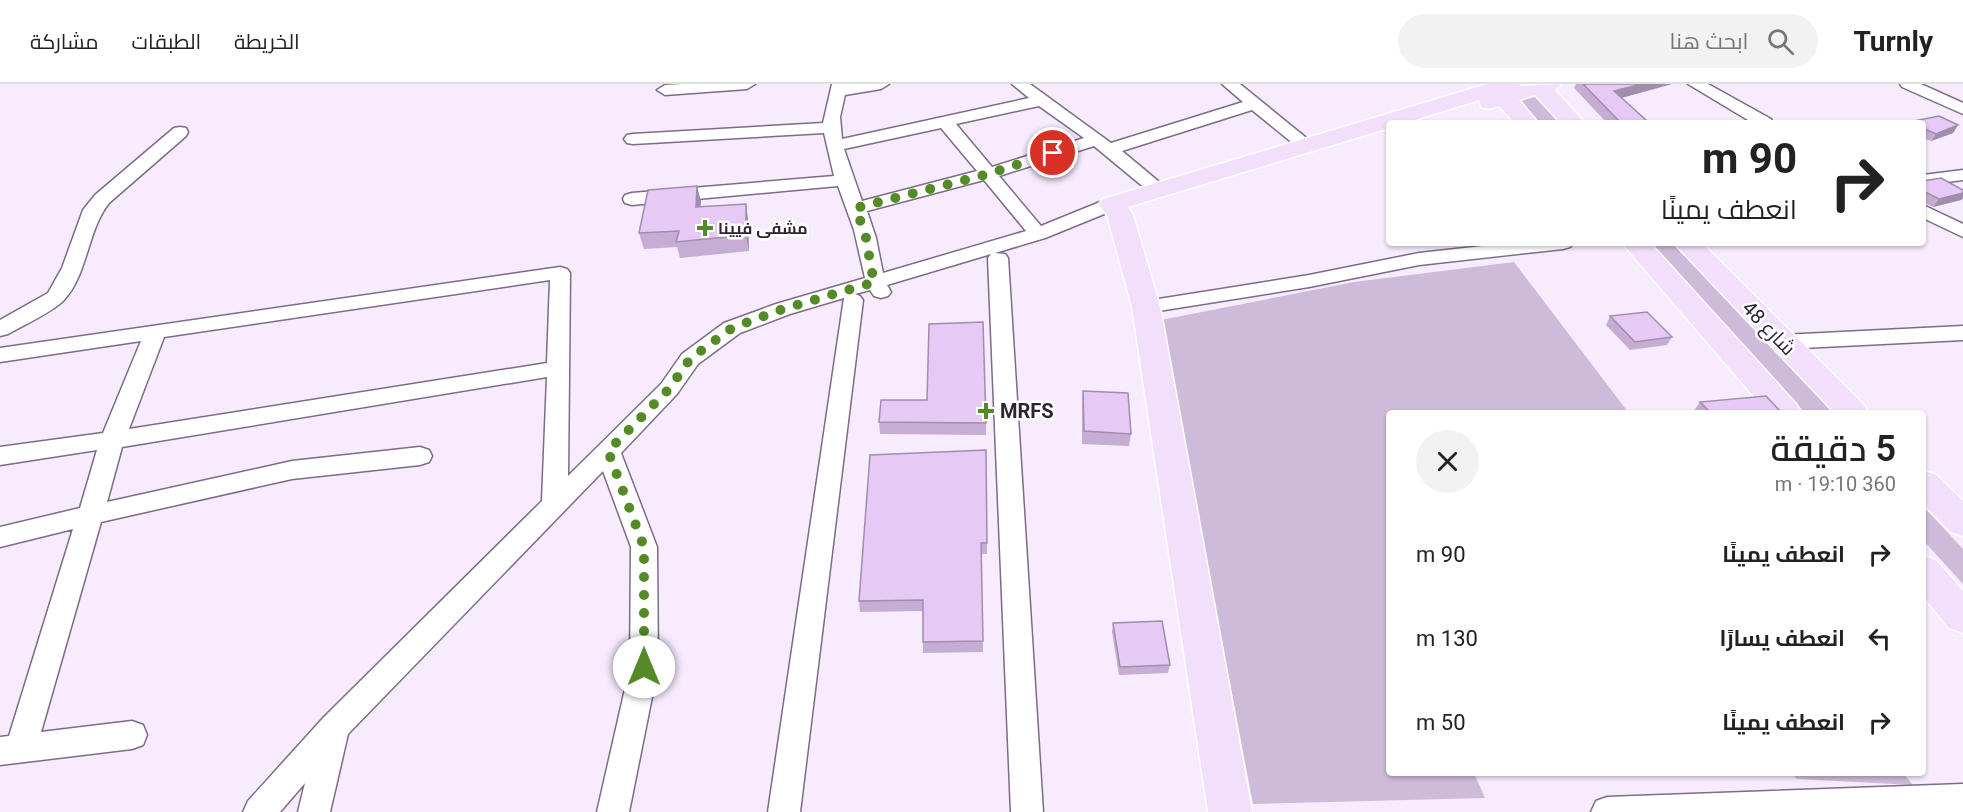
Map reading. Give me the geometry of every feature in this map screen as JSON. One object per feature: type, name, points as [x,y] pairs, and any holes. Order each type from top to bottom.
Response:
[{"type":"main road","points":[[1396,120],[1503,90],[1542,85],[1571,120]]},
{"type":"main road","points":[[1423,120],[1503,90]]},
{"type":"main road","points":[[1503,90],[1525,120]]},
{"type":"main road","points":[[1116,209],[1158,190],[1386,123]]},
{"type":"main road","points":[[1116,209],[1386,132]]},
{"type":"main road","points":[[1116,209],[1146,307],[1230,812]]},
{"type":"main road","points":[[1638,246],[1783,410]]},
{"type":"main road","name":"48 شارع","points":[[1690,246],[1850,410]]},
{"type":"main road","points":[[1926,486],[1963,522]]},
{"type":"main road","points":[[1926,573],[1963,616]]},
{"type":"street","points":[[665,90],[747,84]]},
{"type":"street","points":[[878,287],[870,266],[868,244],[833,137],[833,107],[839,88],[880,84]]},
{"type":"street","points":[[1020,84],[1103,144],[1158,190]]},
{"type":"street","points":[[1230,84],[1306,145]]},
{"type":"street","points":[[1696,84],[1760,120]]},
{"type":"street","points":[[1908,84],[1963,109]]},
{"type":"street","points":[[1941,99],[1963,94]]},
{"type":"street","points":[[633,139],[833,137],[945,122],[1042,100]]},
{"type":"street","points":[[856,208],[1255,104]]},
{"type":"street","points":[[945,122],[1038,234]]},
{"type":"street","points":[[0,329],[56,297],[72,268],[90,214],[102,199],[180,132]]},
{"type":"street","points":[[1926,180],[1963,175]]},
{"type":"street","points":[[632,200],[846,180]]},
{"type":"street","points":[[669,389],[745,337],[789,320],[853,300],[878,287],[1116,209]]},
{"type":"street","points":[[259,812],[335,727],[669,389],[690,359],[732,328],[783,309],[998,258],[1116,209]]},
{"type":"street","points":[[1926,212],[1963,231]]},
{"type":"street","points":[[1146,307],[1309,281],[1419,259],[1536,246]]},
{"type":"street","points":[[998,258],[1027,812]]},
{"type":"street","points":[[0,355],[560,273],[555,503]]},
{"type":"street","points":[[784,812],[853,300]]},
{"type":"street","points":[[132,735],[10,749],[112,441],[156,331]]},
{"type":"street","points":[[1782,342],[1963,333]]},
{"type":"street","points":[[0,456],[112,441],[399,392],[559,368]]},
{"type":"street","points":[[608,451],[644,547],[644,667],[612,812]]},
{"type":"street","points":[[0,537],[292,470],[420,456]]},
{"type":"street","points":[[314,812],[335,727]]},
{"type":"street","points":[[1607,812],[1831,808],[1963,799]]},
{"type":"shaded area","points":[[1537,95],[1560,120],[1537,120],[1520,100]]},
{"type":"shaded area","points":[[1650,246],[1676,246],[1832,410],[1802,410]]},
{"type":"shaded area","points":[[1514,262],[1626,410],[1386,410],[1386,776],[1475,776],[1485,798],[1253,804],[1161,320],[1354,282]]},
{"type":"shaded area","points":[[1926,509],[1963,549],[1963,584],[1926,543]]},
{"type":"shaded area","points":[[1794,776],[1906,776],[1913,785],[1797,779]]},
{"type":"building","points":[[1583,84],[1642,84],[1614,91],[1646,120],[1618,120]]},
{"type":"building","points":[[1939,116],[1958,125],[1936,134],[1926,129],[1926,120],[1919,120]]},
{"type":"building","points":[[1941,178],[1963,190],[1963,193],[1939,199],[1926,192],[1926,180]]},
{"type":"building","points":[[697,186],[696,207],[746,204],[746,235],[676,242],[679,231],[639,233],[648,190]]},
{"type":"building","points":[[1647,312],[1672,337],[1635,342],[1610,316]]},
{"type":"building","points":[[983,322],[986,423],[879,422],[881,400],[927,400],[929,324]]},
{"type":"building","points":[[1083,391],[1128,393],[1131,434],[1084,431]]},
{"type":"building","points":[[1766,396],[1779,410],[1708,410],[1700,402]]},
{"type":"building","points":[[986,450],[987,543],[981,543],[983,641],[923,642],[923,600],[859,601],[870,455]]},
{"type":"building","points":[[1162,621],[1170,665],[1120,667],[1113,623]]},
{"type":"place","name":"مشفى فيينا","points":[[705,228]]},
{"type":"place","name":"MRFS","points":[[986,411]]},
{"type":"route","points":[[644,667],[644,547],[608,451],[669,389],[690,359],[732,328],[783,309],[875,282],[870,266],[868,244],[856,208],[988,174],[1053,153]]}]
